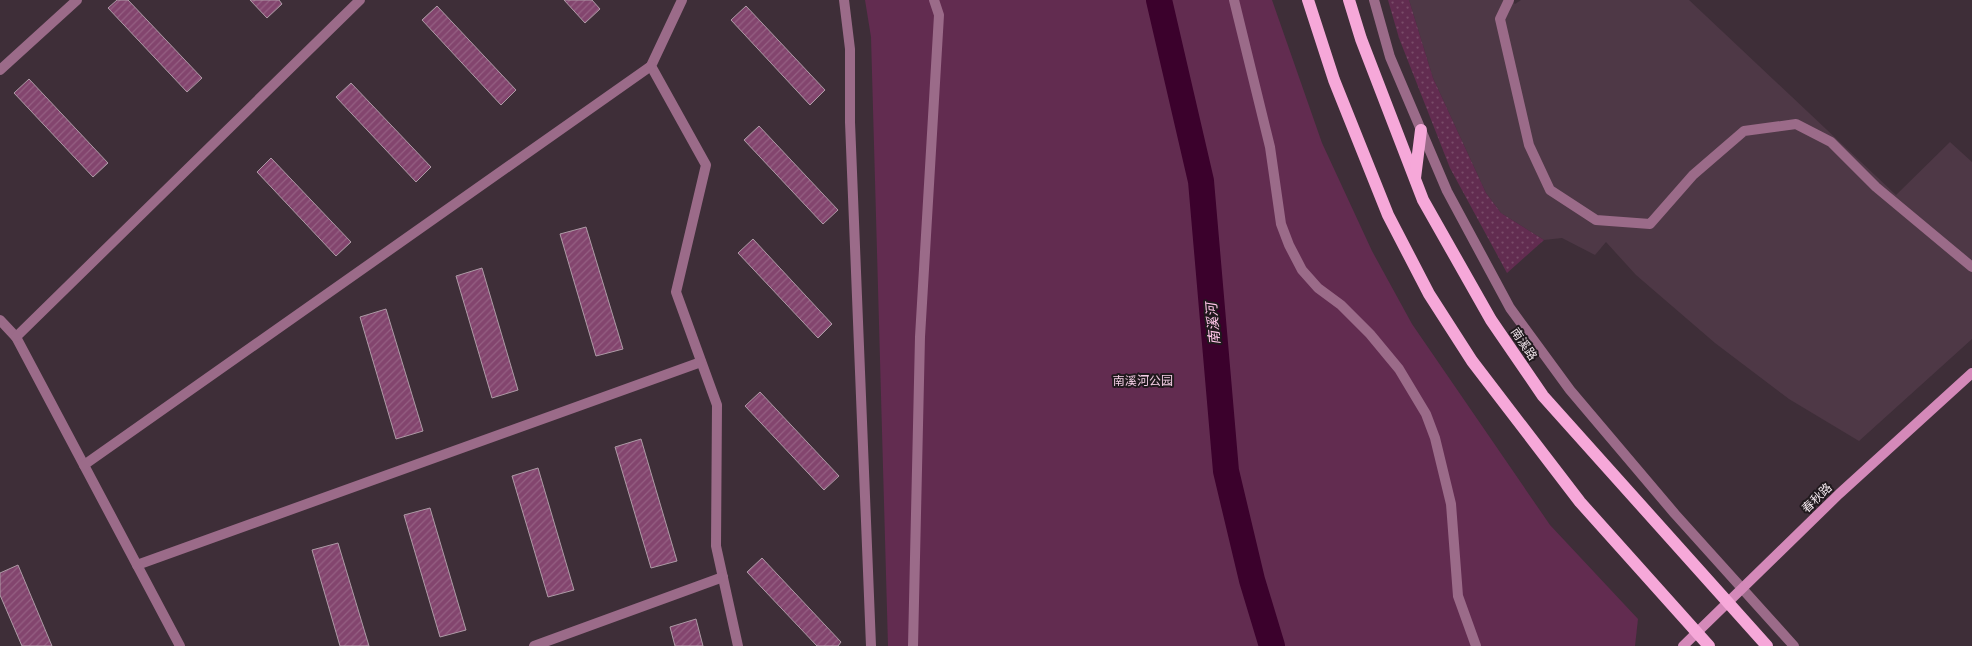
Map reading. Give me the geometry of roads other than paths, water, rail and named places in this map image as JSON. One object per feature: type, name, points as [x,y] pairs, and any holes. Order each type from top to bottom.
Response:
[{"type":"main road","points":[[1308,0],[1334,80],[1388,215],[1429,294],[1472,361],[1580,502],[1709,646]]},
{"type":"main road","name":"南溪路","points":[[1349,0],[1361,39],[1423,200],[1491,320],[1543,396],[1767,646]]},
{"type":"main road","points":[[1415,180],[1421,130]]},
{"type":"main road","name":"春秋路","points":[[1683,646],[1839,494],[1972,373]]},
{"type":"street","points":[[0,70],[78,0]]},
{"type":"street","points":[[16,337],[360,0]]},
{"type":"street","points":[[84,465],[651,66],[682,0]]},
{"type":"street","points":[[844,0],[850,48],[850,122],[871,646]]},
{"type":"street","points":[[913,646],[920,337],[939,15],[934,0]]},
{"type":"street","points":[[1234,0],[1270,147],[1281,224],[1289,245],[1302,270],[1318,288],[1341,305],[1370,334],[1393,361],[1422,406],[1436,438],[1450,504],[1458,596],[1476,646]]},
{"type":"street","points":[[1374,0],[1390,57],[1447,191],[1510,308],[1570,390],[1675,514],[1794,646]]},
{"type":"street","points":[[1509,0],[1500,19],[1529,144],[1550,190],[1596,220],[1650,224],[1693,175],[1744,131],[1796,124],[1831,142],[1876,187],[1972,267]]},
{"type":"street","points":[[651,66],[706,165],[676,292],[717,405],[716,546],[738,646]]},
{"type":"street","points":[[0,320],[16,337],[180,646]]},
{"type":"street","points":[[137,565],[701,362]]},
{"type":"street","points":[[534,646],[722,577]]},
{"type":"waterway","name":"南溪河","points":[[1159,0],[1201,181],[1226,471],[1252,580],[1272,646]]},
{"type":"park label","name":"南溪河公园","points":[[1143,381]]}]
